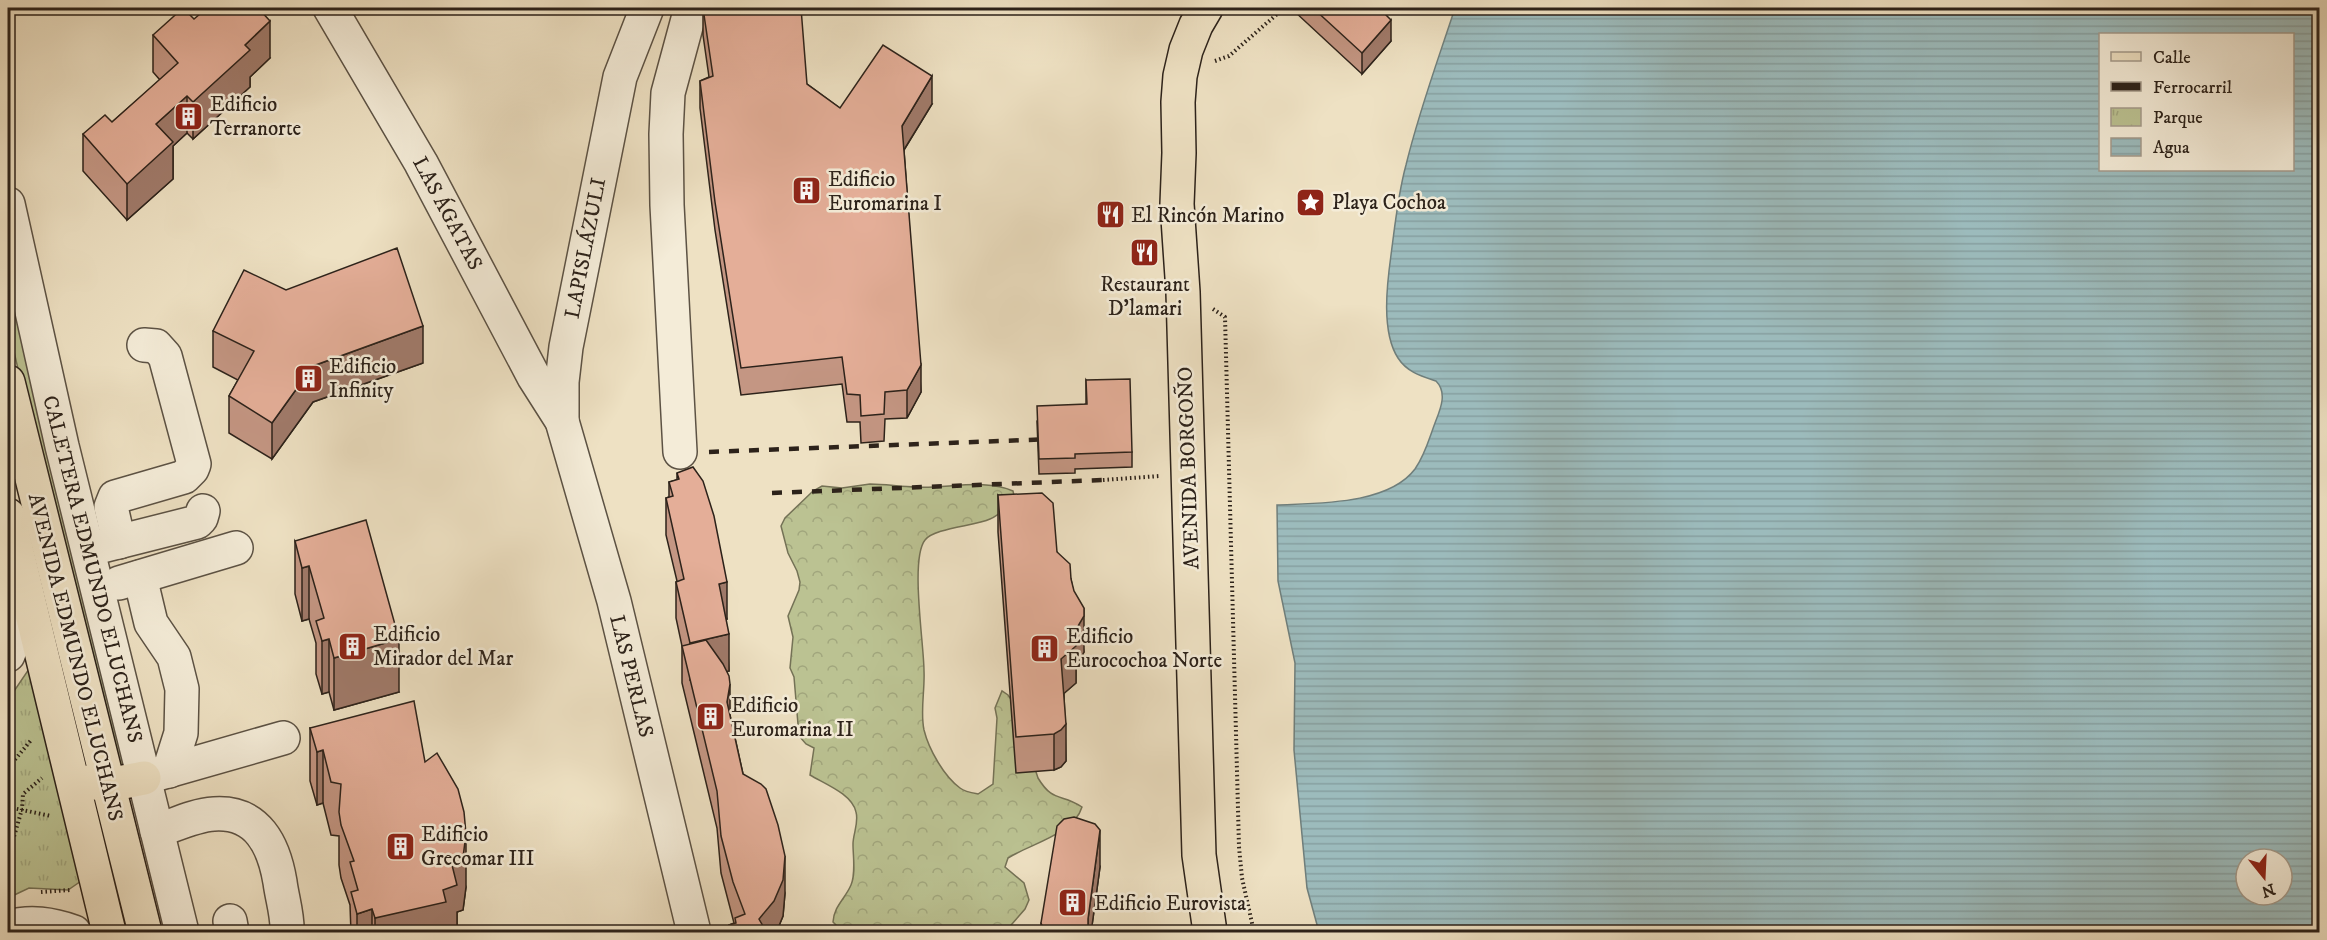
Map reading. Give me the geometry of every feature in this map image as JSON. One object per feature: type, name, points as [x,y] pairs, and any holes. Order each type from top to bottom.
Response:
[{"type":"main road","name":"AVENIDA BORGOÑO","points":[[1206,8],[1186,50],[1180,76],[1177,204],[1183,292],[1199,855],[1210,933]]},
{"type":"main road","name":"AVENIDA EDMUNDO ELUCHANS","points":[[8,382],[144,933]]},
{"type":"main road","name":"AVENIDA EDMUNDO ELUCHANS","points":[[8,515],[109,933]]},
{"type":"main road","points":[[68,763],[88,782],[108,785],[156,775]]},
{"type":"street","name":"LAS ÁGATAS","points":[[330,8],[421,163],[534,376],[561,421]]},
{"type":"street","name":"LAPISLÁZULI","points":[[561,421],[566,347],[620,77],[628,8]]},
{"type":"street","name":"LAPISLÁZULI","points":[[620,77],[647,8]]},
{"type":"street","points":[[680,452],[667,205],[666,134],[668,93],[691,8]]},
{"type":"street","name":"CALETERA EDMUNDO ELUCHANS","points":[[8,204],[87,550],[156,775],[157,831],[182,933]]},
{"type":"street","points":[[119,542],[111,507],[115,497],[184,477],[194,464],[165,356],[156,346],[144,345]]},
{"type":"street","name":"LAS PERLAS","points":[[561,421],[614,601],[694,933]]},
{"type":"street","points":[[87,550],[197,522],[203,510]]},
{"type":"street","points":[[97,588],[236,548]]},
{"type":"street","points":[[140,577],[151,623],[174,657],[182,689],[181,733],[156,775]]},
{"type":"street","points":[[8,654],[22,620],[27,596]]},
{"type":"street","points":[[156,775],[283,738]]},
{"type":"street","points":[[157,831],[214,814],[242,819],[254,826],[265,836],[277,862],[287,933]]},
{"type":"street","points":[[8,927],[39,923],[57,926],[74,933]]},
{"type":"path","points":[[1183,292],[1225,317],[1239,847],[1242,878],[1254,933]]},
{"type":"path","points":[[1103,480],[1188,474]]},
{"type":"path","points":[[8,840],[13,840],[22,809],[23,794],[68,763]]},
{"type":"path","points":[[8,807],[52,816]]},
{"type":"path","points":[[31,892],[77,889]]},
{"type":"green space","points":[[8,258],[128,762],[120,768],[57,536],[8,326]]},
{"type":"green space","points":[[870,484],[910,487],[991,485],[1013,491],[1015,500],[994,517],[937,533],[925,540],[921,550],[918,583],[924,671],[923,723],[929,746],[943,770],[954,783],[969,792],[978,794],[993,784],[997,718],[995,708],[1002,691],[1013,702],[1038,778],[1043,786],[1053,794],[1082,807],[1070,824],[1061,831],[1008,858],[1005,867],[1024,883],[1029,900],[1025,909],[1005,932],[843,932],[833,922],[835,911],[853,880],[853,844],[857,816],[853,806],[844,795],[810,775],[814,748],[806,744],[799,736],[794,677],[790,668],[793,637],[788,616],[800,582],[788,553],[781,526],[785,518],[813,491],[822,486],[842,488]]},
{"type":"green space","points":[[31,666],[84,879],[68,890],[29,888],[8,898],[8,700]]},
{"type":"water","points":[[1455,8],[2319,8],[2319,932],[1319,932],[1307,888],[1294,750],[1295,663],[1278,581],[1277,505],[1351,500],[1388,490],[1403,481],[1415,469],[1424,453],[1439,413],[1442,402],[1440,386],[1436,381],[1410,370],[1398,358],[1389,335],[1387,322],[1389,267],[1395,221],[1411,145]]},
{"type":"building","points":[[183,8],[194,19],[207,8],[258,8],[270,21],[245,45],[250,50],[193,102],[187,96],[156,124],[173,142],[127,184],[83,134],[105,115],[112,122],[178,63],[153,35]]},
{"type":"building","name":"Edificio Euromarina I","points":[[703,8],[801,8],[807,84],[840,108],[883,45],[932,76],[902,126],[921,365],[907,390],[885,392],[884,414],[861,416],[860,395],[847,394],[842,357],[741,368],[715,202],[700,81],[713,76]]},
{"type":"building","points":[[1313,8],[1379,8],[1391,20],[1362,53]]},
{"type":"building","points":[[397,248],[423,326],[313,366],[272,423],[229,396],[254,351],[213,331],[244,270],[286,290]]},
{"type":"building","points":[[1130,379],[1132,452],[1075,454],[1075,458],[1039,459],[1037,406],[1087,404],[1086,380]]},
{"type":"building","points":[[693,467],[703,481],[714,516],[727,582],[719,584],[729,634],[690,643],[676,582],[684,579],[666,498],[673,496],[669,482],[679,479],[677,473]]},
{"type":"building","name":"Edificio Eurocochoa Norte","points":[[1042,493],[1053,503],[1057,552],[1070,564],[1074,591],[1084,608],[1084,616],[1074,633],[1076,646],[1061,659],[1066,724],[1054,734],[1016,737],[998,495]]},
{"type":"building","points":[[366,520],[399,639],[334,658],[329,639],[322,641],[316,621],[324,618],[309,566],[302,568],[295,541]]},
{"type":"building","points":[[706,640],[729,676],[727,702],[743,774],[766,789],[785,856],[783,880],[774,901],[759,919],[767,933],[732,933],[729,925],[736,923],[735,918],[745,914],[733,882],[721,836],[717,791],[682,646]]},
{"type":"building","name":"Edificio Grecomar III","points":[[414,701],[425,762],[437,753],[458,789],[464,812],[466,834],[463,857],[451,861],[457,885],[443,890],[446,902],[375,918],[372,909],[357,914],[351,892],[358,890],[350,862],[354,861],[341,825],[339,812],[341,784],[331,782],[323,750],[317,752],[310,728]]},
{"type":"building","points":[[1074,817],[1095,824],[1100,830],[1088,933],[1045,933],[1041,923],[1057,826],[1064,819]]},
{"type":"railway","points":[[709,452],[1053,439]]},
{"type":"railway","points":[[772,493],[1103,480]]},
{"type":"place","name":"Edificio Terranorte","points":[[189,116]]},
{"type":"place","name":"Edificio Euromarina I","points":[[807,191]]},
{"type":"place","name":"Playa Cochoa","points":[[1311,202]]},
{"type":"place","name":"El Rincón Marino","points":[[1110,215]]},
{"type":"place","name":"Restaurant D'lamari","points":[[1145,253]]},
{"type":"place","name":"Edificio Infinity","points":[[308,378]]},
{"type":"place","name":"Edificio Mirador del Mar","points":[[352,646]]},
{"type":"place","name":"Edificio Eurocochoa Norte","points":[[1045,648]]},
{"type":"place","name":"Edificio Euromarina II","points":[[710,717]]},
{"type":"place","name":"Edificio Grecomar III","points":[[400,846]]},
{"type":"place","name":"Edificio Eurovista","points":[[1073,903]]}]
